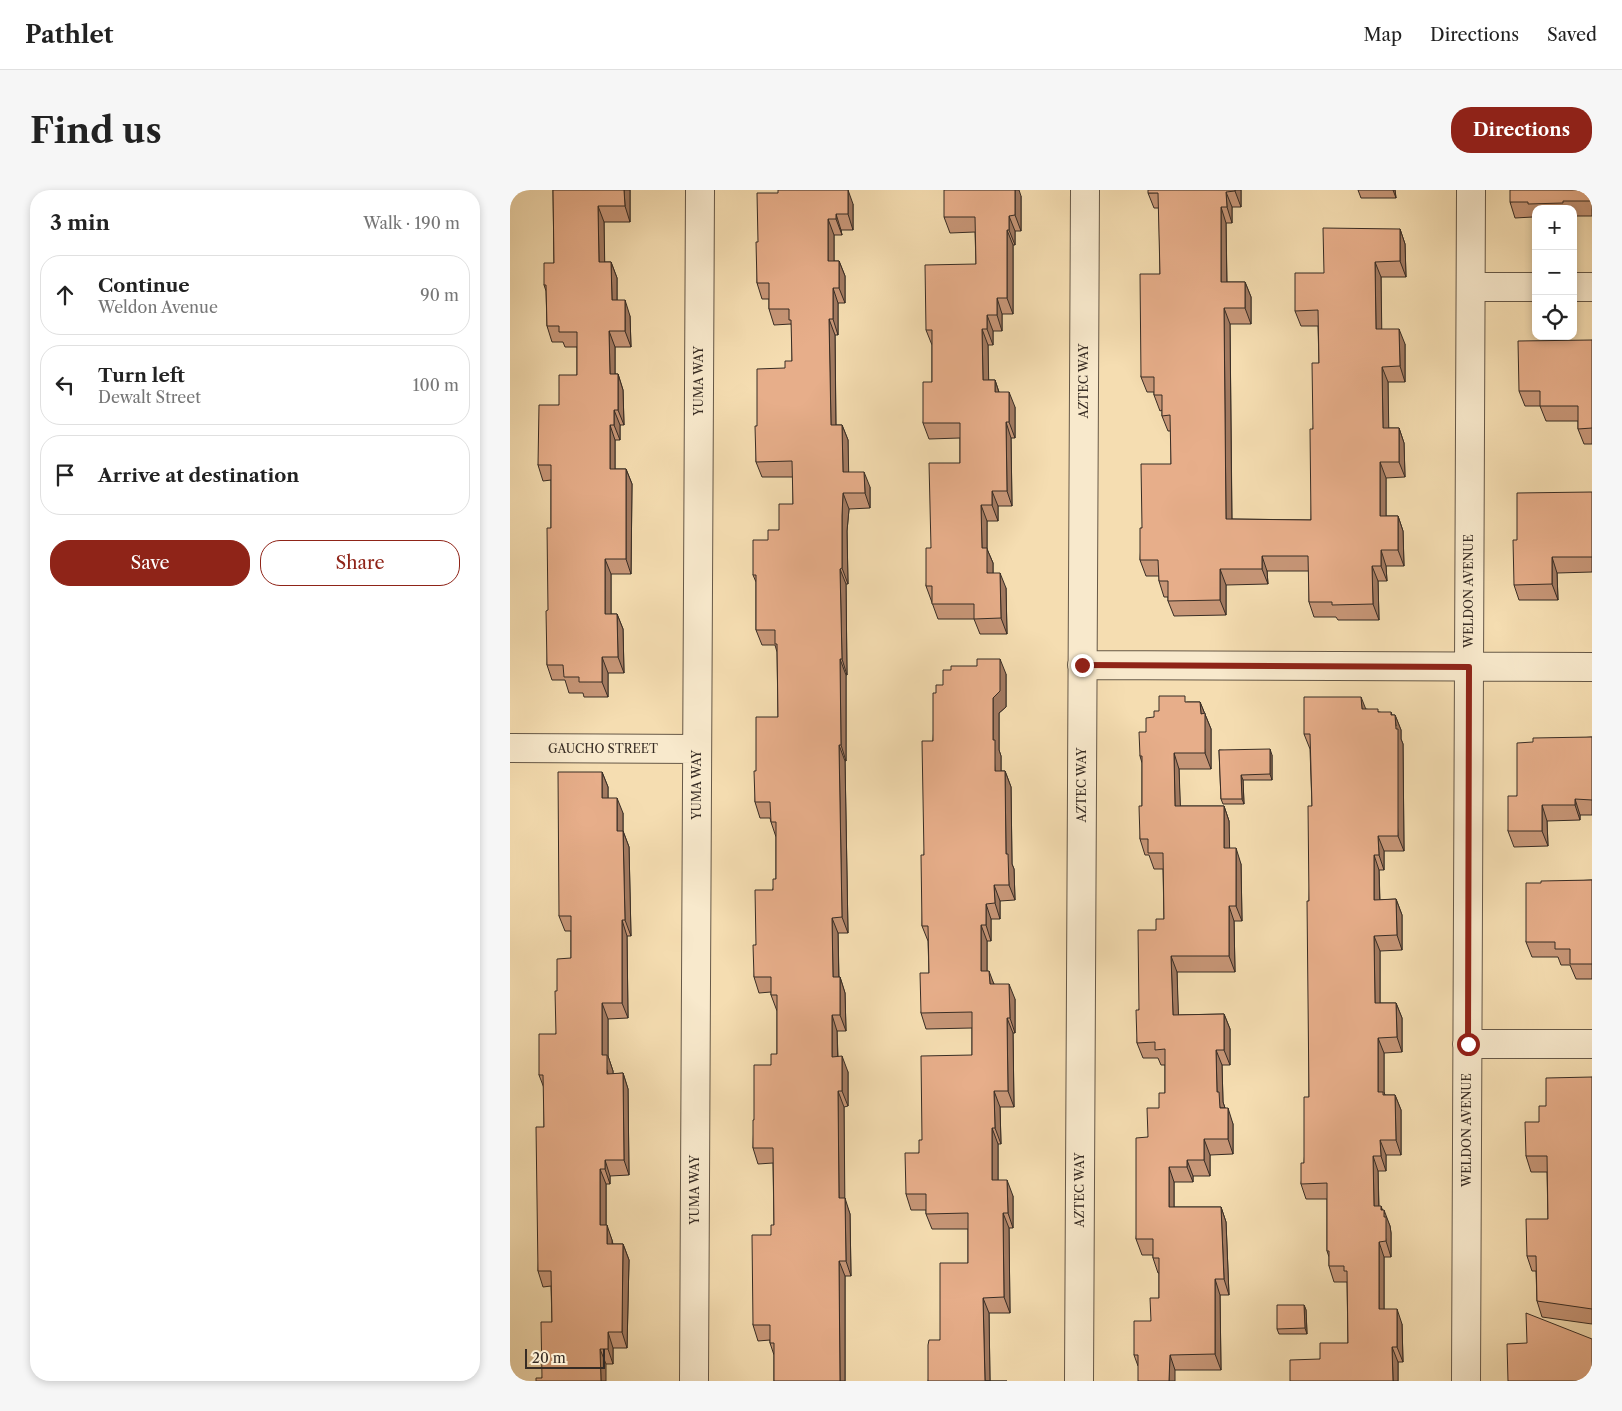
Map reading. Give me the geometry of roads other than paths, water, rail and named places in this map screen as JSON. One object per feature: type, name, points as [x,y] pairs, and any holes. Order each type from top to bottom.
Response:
[{"type":"street","name":"YUMA WAY","points":[[694,1381],[700,190]]},
{"type":"street","name":"AZTEC WAY","points":[[1079,1381],[1085,190]]},
{"type":"street","name":"WELDON AVENUE","points":[[1466,1381],[1471,190]]},
{"type":"street","points":[[1471,287],[1532,287]]},
{"type":"street","points":[[1577,287],[1592,287]]},
{"type":"street","points":[[1082,665],[1592,667]]},
{"type":"street","name":"GAUCHO STREET","points":[[510,748],[697,749]]},
{"type":"street","points":[[1468,1044],[1592,1044]]}]
